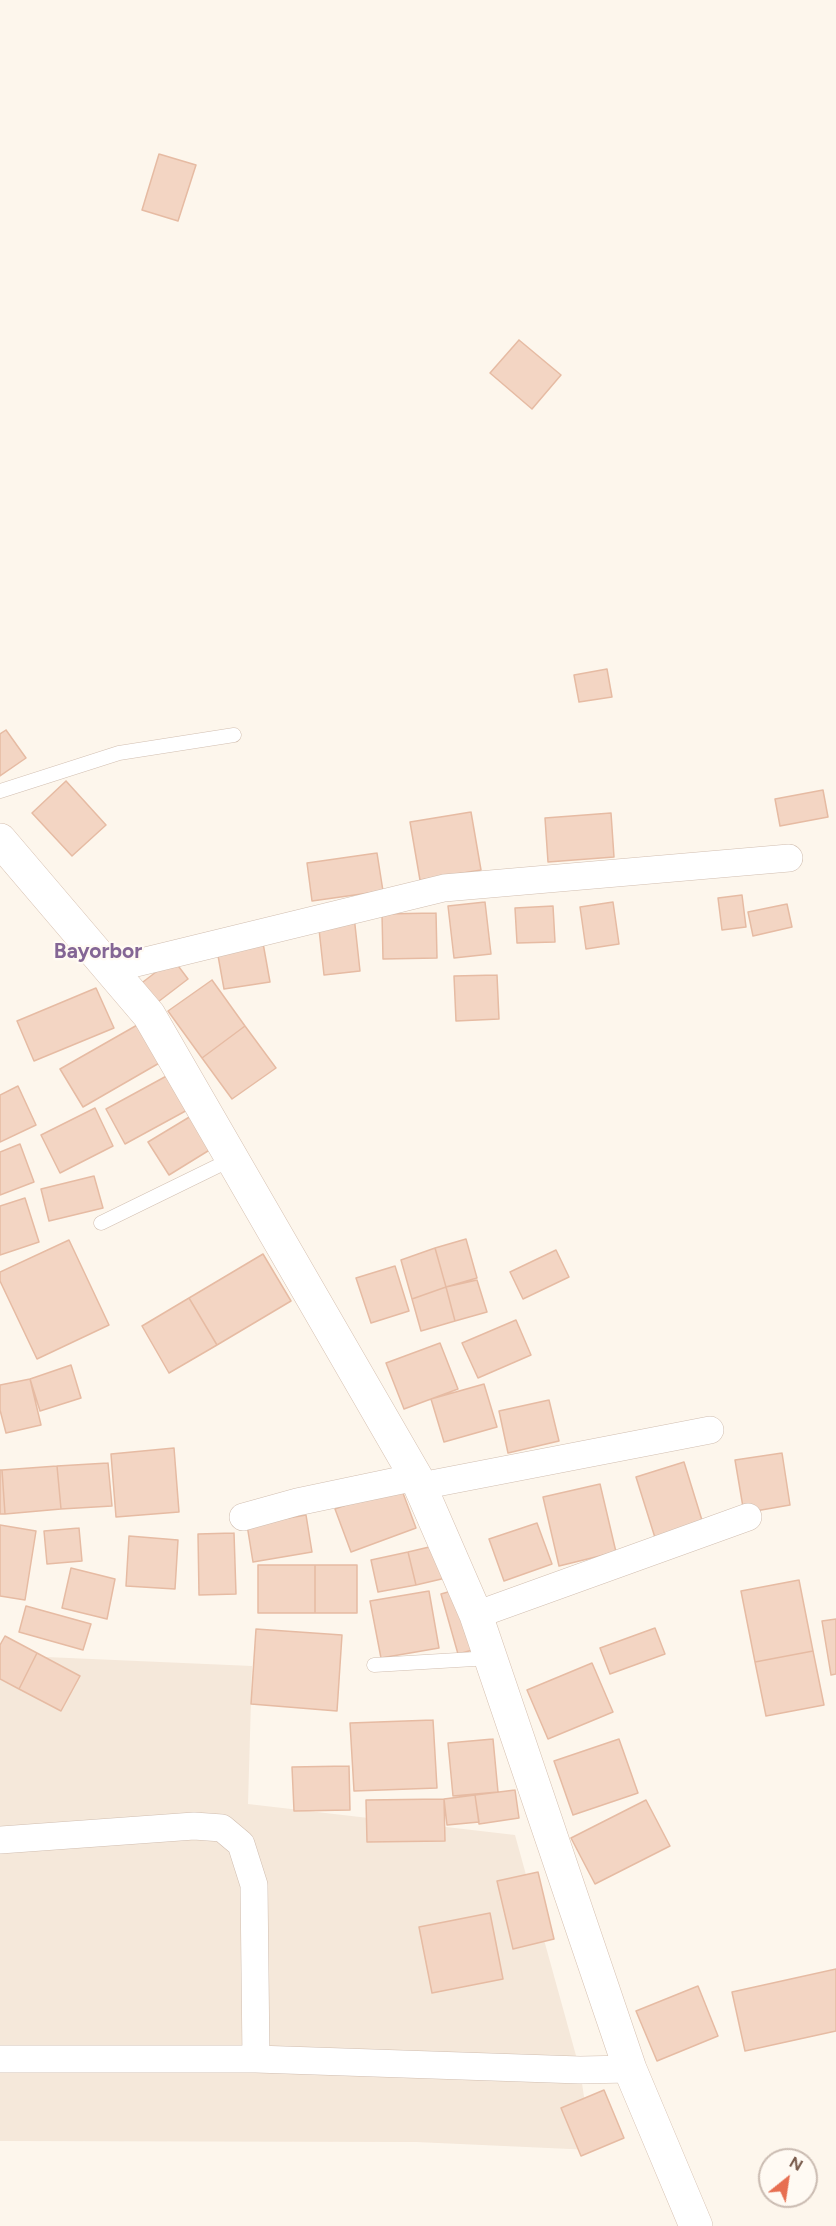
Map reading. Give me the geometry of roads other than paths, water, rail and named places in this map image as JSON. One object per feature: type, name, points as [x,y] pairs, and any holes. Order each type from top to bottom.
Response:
[{"type":"street","points":[[0,840],[112,969],[148,1015],[418,1482],[476,1615],[630,2069],[696,2226]]},
{"type":"street","points":[[112,969],[444,888],[789,858]]},
{"type":"street","points":[[243,1516],[297,1502],[710,1430]]},
{"type":"street","points":[[476,1615],[748,1517]]},
{"type":"street","points":[[0,1840],[194,1826],[222,1828],[241,1844],[254,1885],[256,2059]]},
{"type":"street","points":[[0,2059],[256,2059],[580,2070],[630,2069]]},
{"type":"lane","points":[[0,791],[119,753],[234,735]]},
{"type":"lane","points":[[101,1223],[232,1159]]},
{"type":"lane","points":[[374,1665],[491,1658]]},
{"type":"district","name":"Bayorbor","points":[[98,952]]}]
